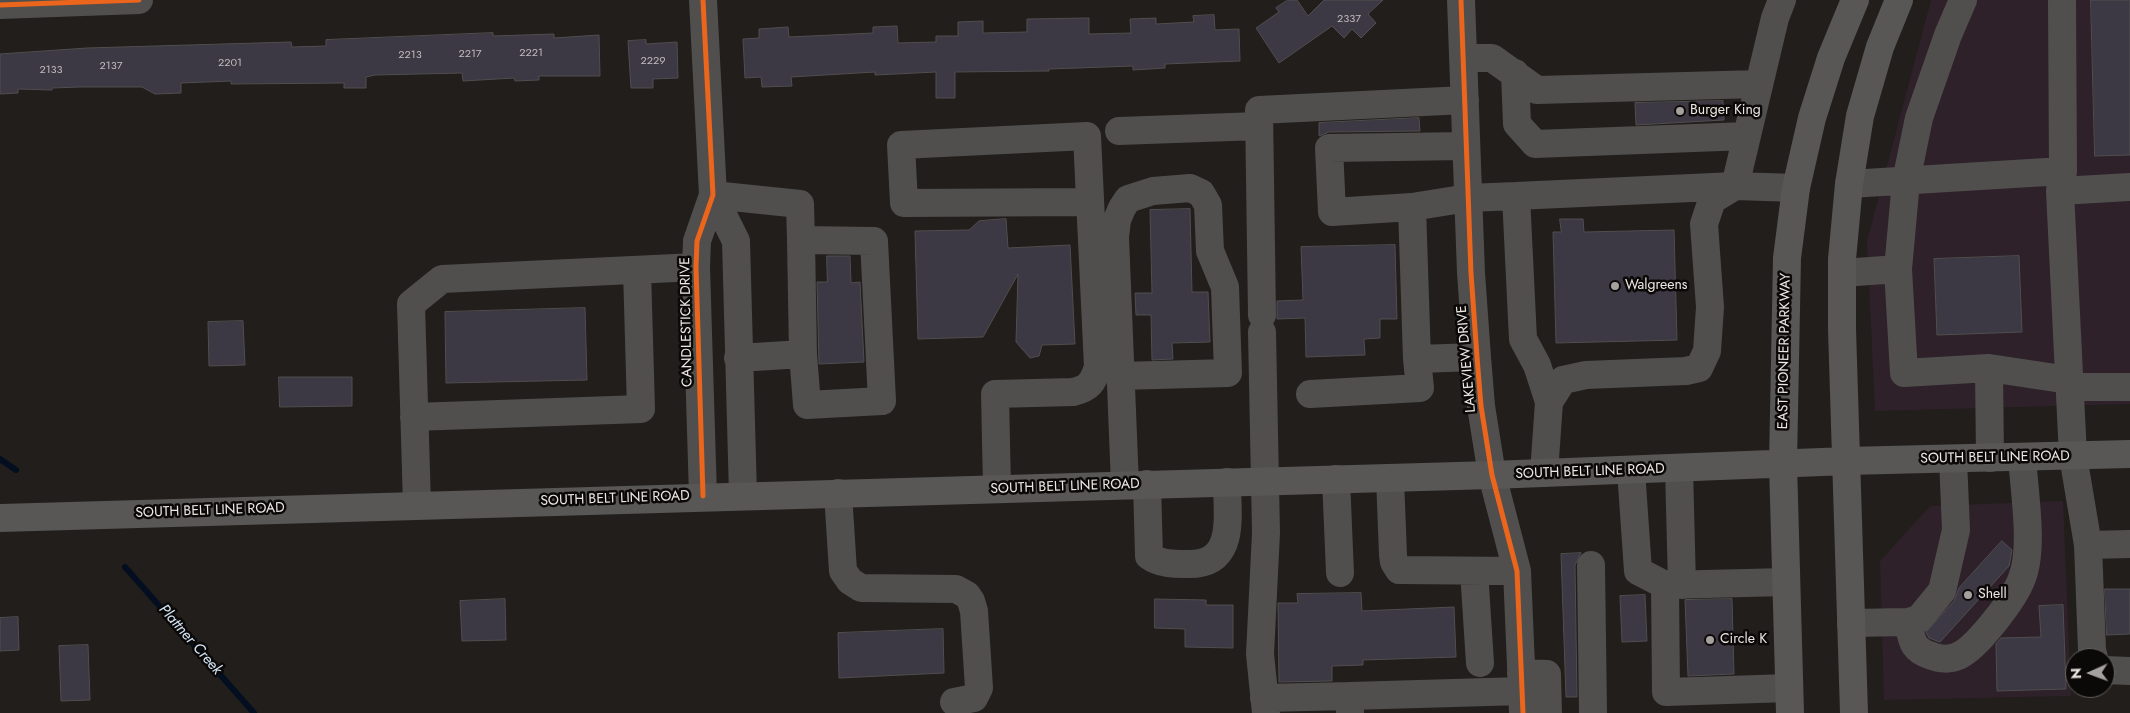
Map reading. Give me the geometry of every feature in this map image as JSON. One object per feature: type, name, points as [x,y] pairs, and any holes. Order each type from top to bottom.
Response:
[{"type":"main road","name":"EAST PIONEER PARKWAY","points":[[1789,700],[1783,464],[1787,258],[1796,188],[1812,118],[1830,58],[1855,0]]},
{"type":"main road","points":[[1854,713],[1842,273],[1849,184],[1860,116],[1880,47],[1899,0]]},
{"type":"main road","name":"SOUTH BELT LINE ROAD","points":[[0,518],[703,496],[1492,475],[1847,461],[2130,454]]},
{"type":"street","points":[[0,5],[139,0]]},
{"type":"street","name":"CANDLESTICK DRIVE","points":[[703,0],[713,194],[697,241],[696,267],[703,496]]},
{"type":"street","name":"LAKEVIEW DRIVE","points":[[1461,0],[1468,198],[1481,406],[1492,475],[1517,571],[1522,692]]},
{"type":"street","points":[[1549,402],[1563,380],[1586,375],[1686,371],[1699,368],[1707,351],[1710,307],[1704,224],[1712,200],[1736,186],[1774,18],[1782,0]]},
{"type":"street","points":[[1963,0],[1948,35],[1919,118],[1906,181],[1898,269],[1904,373],[1989,368],[2070,384],[2130,386]]},
{"type":"street","points":[[2062,0],[2064,112],[2061,181],[2070,384],[2074,456],[2088,545],[2092,648]]},
{"type":"street","points":[[1463,58],[1492,58],[1537,90],[1759,84]]},
{"type":"street","points":[[1515,73],[1517,124],[1535,144],[1747,136]]},
{"type":"street","points":[[1465,100],[1259,110],[1266,534],[1260,654],[1265,706],[1350,704],[1522,692],[1547,674],[1548,713]]},
{"type":"street","points":[[1119,131],[1259,126]]},
{"type":"street","points":[[997,488],[995,394],[1073,392],[1085,389],[1094,378],[1098,367],[1087,136],[901,146],[904,204],[1090,202]]},
{"type":"street","points":[[1466,146],[1329,148],[1332,212],[1412,207],[1468,198],[1736,186],[1796,188]]},
{"type":"street","points":[[1849,184],[1906,181],[2061,181],[2130,187]]},
{"type":"street","points":[[1121,376],[1228,373],[1225,287],[1210,251],[1208,205],[1201,193],[1190,188],[1153,191],[1128,199],[1119,214],[1115,238],[1121,376],[1136,485],[1149,556],[1154,560],[1165,563],[1190,564],[1204,563],[1215,556],[1222,549],[1226,539],[1226,482]]},
{"type":"street","points":[[713,194],[800,204],[803,354],[807,405],[882,402],[874,240],[801,240]]},
{"type":"street","name":"CANDLESTICK DRIVE","points":[[713,194],[736,241],[743,495]]},
{"type":"street","points":[[1516,196],[1523,339],[1537,365],[1549,402],[1544,473]]},
{"type":"street","points":[[1310,394],[1420,388],[1417,359],[1412,207]]},
{"type":"street","points":[[417,505],[411,304],[442,279],[696,267]]},
{"type":"street","points":[[1842,273],[1898,269]]},
{"type":"street","points":[[414,417],[641,409],[637,270]]},
{"type":"street","points":[[738,358],[803,354]]},
{"type":"street","points":[[1417,359],[1477,357]]},
{"type":"street","points":[[1989,368],[1990,458]]},
{"type":"street","points":[[1908,622],[1915,647],[1922,653],[1937,658],[1957,657],[1968,650],[2014,596],[2023,576],[2028,544],[2022,457]]},
{"type":"street","points":[[1851,623],[1908,622],[1918,619],[1942,591],[1956,530],[1953,459]]},
{"type":"street","points":[[1679,468],[1674,585],[1666,692],[1789,700]]},
{"type":"street","points":[[1631,470],[1638,571],[1674,585],[1786,582]]},
{"type":"street","points":[[1390,478],[1393,555],[1394,562],[1399,570],[1517,571]]},
{"type":"street","points":[[1336,479],[1340,573]]},
{"type":"street","points":[[838,493],[843,571],[850,582],[862,588],[956,589],[967,595],[971,601],[976,626],[979,688],[974,698],[954,702]]},
{"type":"street","points":[[2088,545],[2130,544]]},
{"type":"street","points":[[1592,566],[1593,713]]},
{"type":"street","points":[[1474,571],[1480,663]]},
{"type":"street","points":[[2115,670],[2130,671]]},
{"type":"shaded area","points":[[1931,0],[2130,0],[2130,404],[1875,411],[1867,241]]},
{"type":"shaded area","points":[[2063,501],[2069,648],[2065,648],[2065,696],[1884,700],[1880,561],[1930,506]]},
{"type":"building","points":[[1288,0],[1297,0],[1308,16],[1324,0],[1383,0],[1368,14],[1376,23],[1361,38],[1352,29],[1344,38],[1332,26],[1279,63],[1256,28],[1279,12],[1276,8]]},
{"type":"building","points":[[2091,0],[2130,0],[2130,155],[2095,156]]},
{"type":"building","points":[[1214,15],[1215,30],[1239,29],[1240,61],[1165,64],[1165,68],[1133,70],[1133,66],[1049,69],[1049,71],[955,72],[955,98],[936,98],[936,72],[875,75],[875,72],[791,77],[792,86],[762,87],[761,77],[745,78],[743,39],[759,38],[759,29],[788,27],[789,37],[873,33],[873,27],[897,26],[898,43],[936,42],[936,36],[958,36],[958,22],[983,21],[983,33],[1027,32],[1027,19],[1089,18],[1089,34],[1131,33],[1130,19],[1156,18],[1156,24],[1194,22],[1193,16]]},
{"type":"building","points":[[493,33],[493,36],[554,34],[554,38],[599,35],[600,76],[539,76],[539,80],[515,81],[514,78],[463,81],[462,73],[375,75],[366,77],[366,88],[344,88],[344,83],[231,84],[231,81],[181,83],[181,93],[155,94],[142,87],[80,87],[52,88],[52,90],[18,89],[18,93],[0,94],[0,54],[87,48],[291,42],[292,47],[326,46],[326,40]]},
{"type":"building","points":[[646,40],[646,44],[677,42],[678,78],[653,79],[653,88],[631,88],[628,41]]},
{"type":"building","name":"Burger King","points":[[1723,101],[1724,120],[1636,125],[1635,103]]},
{"type":"building","points":[[1419,118],[1420,131],[1329,132],[1319,136],[1319,123]]},
{"type":"building","points":[[1190,209],[1192,292],[1208,292],[1210,342],[1172,343],[1173,359],[1152,360],[1151,315],[1136,315],[1135,293],[1152,293],[1150,210]]},
{"type":"building","points":[[1006,219],[1008,248],[1070,245],[1075,344],[1042,345],[1039,356],[1030,358],[1016,342],[1018,274],[983,337],[918,339],[915,231],[969,230],[979,221]]},
{"type":"building","name":"Walgreens","points":[[1560,219],[1583,219],[1584,232],[1674,230],[1677,340],[1556,343],[1553,232],[1561,232]]},
{"type":"building","points":[[1395,245],[1397,319],[1380,319],[1380,338],[1364,339],[1365,355],[1306,357],[1305,318],[1277,319],[1277,301],[1303,300],[1301,247]]},
{"type":"building","points":[[827,256],[850,256],[851,283],[860,282],[864,362],[819,364],[817,282],[827,282]]},
{"type":"building","points":[[2019,256],[2022,332],[1937,335],[1934,259]]},
{"type":"building","points":[[585,308],[587,380],[446,383],[445,312]]},
{"type":"building","points":[[243,321],[245,365],[209,366],[208,322]]},
{"type":"building","points":[[279,377],[352,377],[352,406],[280,407]]},
{"type":"building","name":"Shell","points":[[2002,541],[2012,550],[2009,566],[1940,642],[1929,638],[1926,632],[1954,601],[1959,588]]},
{"type":"building","points":[[1581,553],[1575,565],[1577,697],[1566,697],[1561,554]]},
{"type":"building","points":[[2105,589],[2130,589],[2130,634],[2107,635]]},
{"type":"building","points":[[1361,593],[1362,611],[1454,607],[1456,657],[1363,660],[1363,665],[1332,666],[1332,681],[1279,682],[1278,603],[1298,603],[1297,594]]},
{"type":"building","points":[[1645,595],[1647,641],[1622,642],[1620,596]]},
{"type":"building","points":[[505,599],[506,640],[462,641],[460,601]]},
{"type":"building","points":[[1155,599],[1206,600],[1206,605],[1233,605],[1233,648],[1185,647],[1185,629],[1155,628]]},
{"type":"building","points":[[1732,599],[1734,674],[1688,676],[1685,600]]},
{"type":"building","points":[[2063,605],[2065,689],[1997,691],[1996,644],[2001,638],[2041,637],[2039,606]]},
{"type":"building","points":[[18,617],[19,650],[0,651],[0,618]]},
{"type":"building","points":[[943,629],[944,673],[839,678],[838,633]]},
{"type":"building","points":[[88,645],[90,700],[61,701],[59,646]]},
{"type":"waterway","name":"Plattner Creek","points":[[0,459],[16,470]]},
{"type":"waterway","name":"Plattner Creek","points":[[125,567],[254,713]]},
{"type":"cycle path","points":[[0,5],[139,0]]},
{"type":"cycle path","points":[[703,0],[713,195],[697,241],[696,267],[703,496]]},
{"type":"cycle path","points":[[1461,0],[1471,273],[1481,406],[1492,475],[1517,571],[1523,713]]},
{"type":"place","name":"Burger King","points":[[1680,111]]},
{"type":"place","name":"Walgreens","points":[[1615,286]]},
{"type":"place","name":"Shell","points":[[1968,595]]},
{"type":"place","name":"Circle K","points":[[1710,640]]}]
